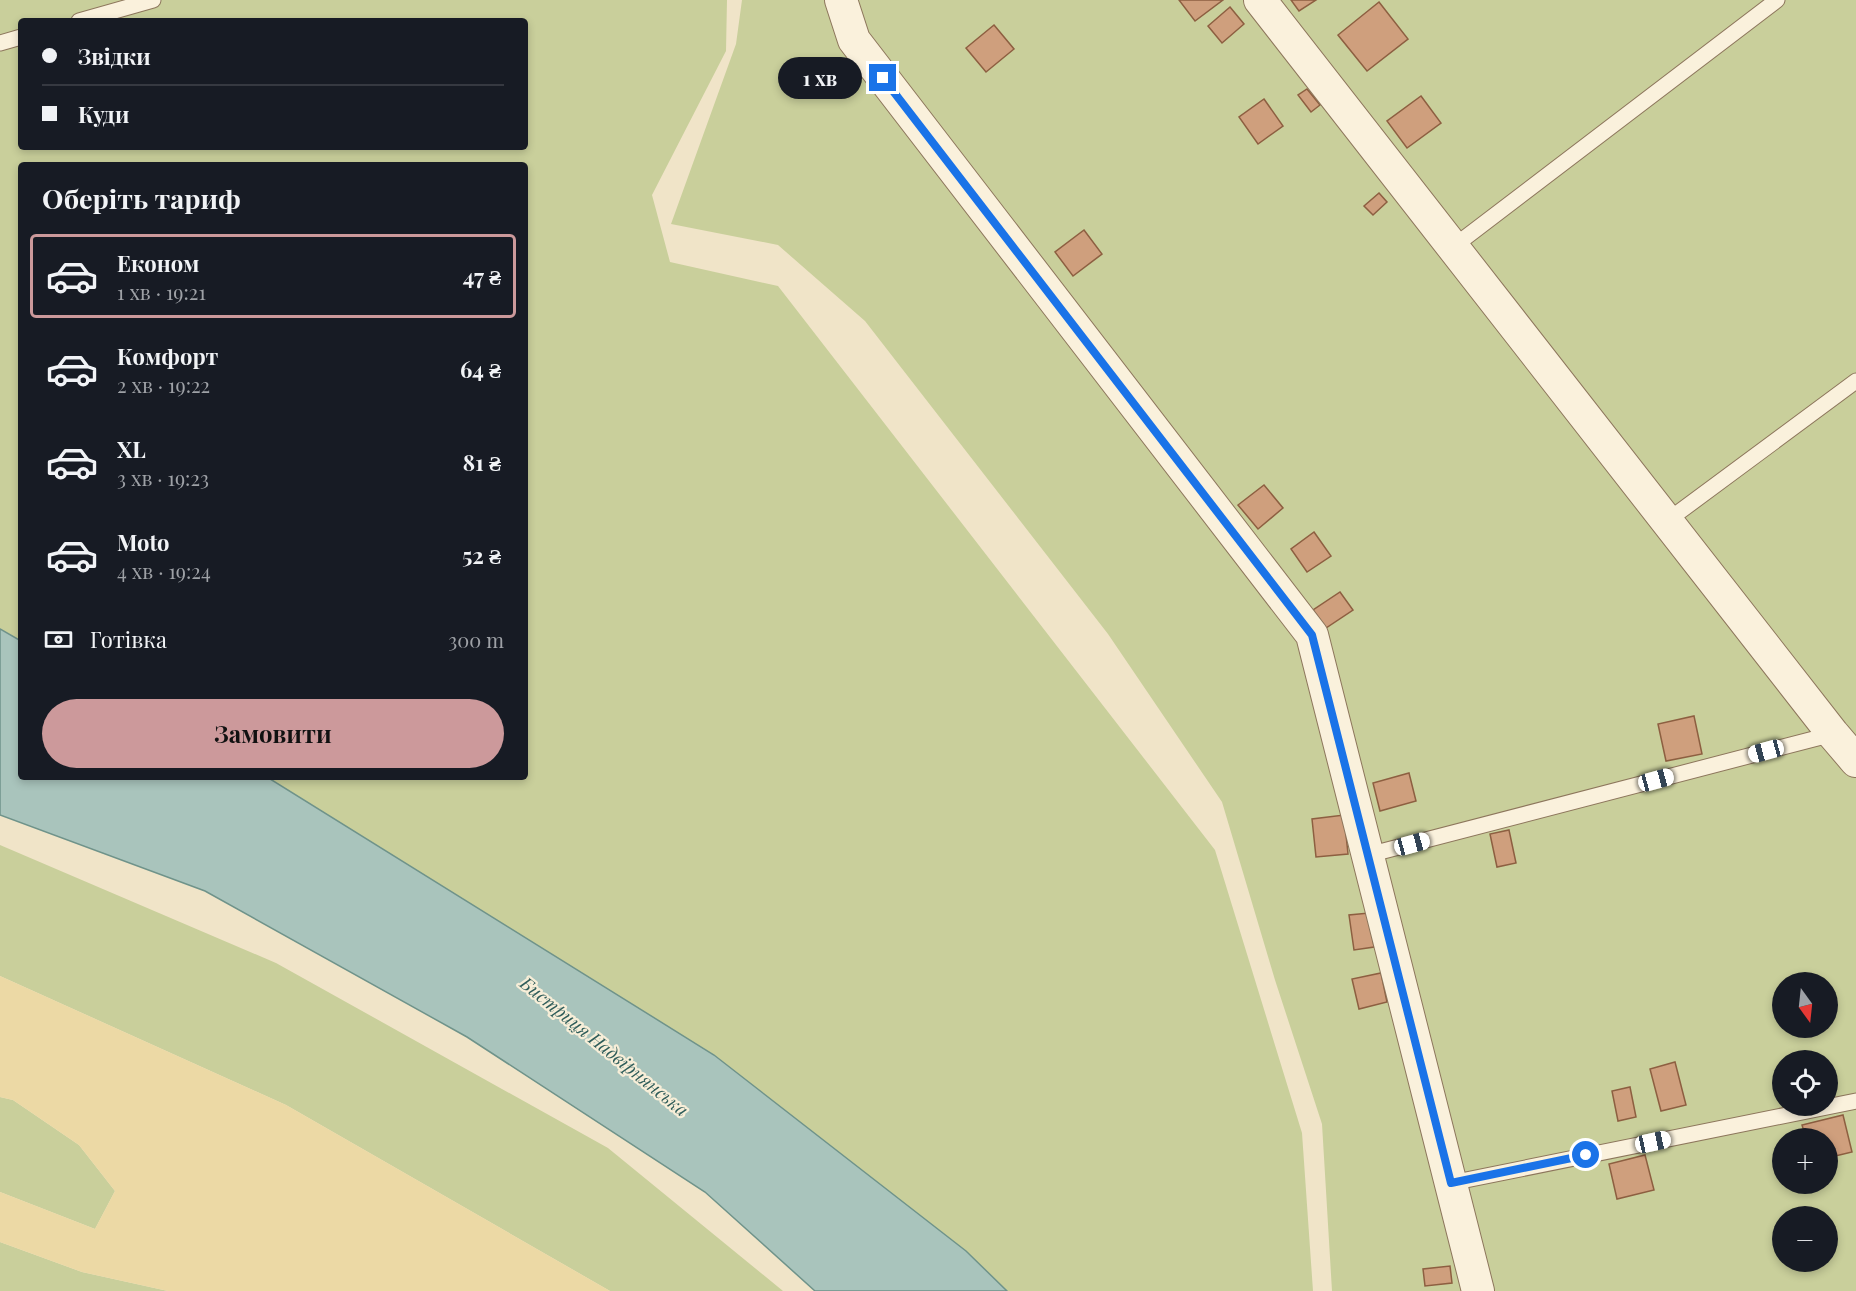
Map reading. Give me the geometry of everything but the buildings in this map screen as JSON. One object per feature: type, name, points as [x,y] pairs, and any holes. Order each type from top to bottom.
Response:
[{"type":"street","points":[[841,0],[854,40],[1312,635],[1478,1291]]},
{"type":"street","points":[[1260,0],[1833,734],[1856,760]]},
{"type":"lane","points":[[90,18],[153,0]]},
{"type":"lane","points":[[1454,248],[1777,0]]},
{"type":"lane","points":[[0,43],[18,38]]},
{"type":"lane","points":[[1667,521],[1856,381]]},
{"type":"lane","points":[[1368,855],[1833,734]]},
{"type":"lane","points":[[1451,1183],[1856,1101]]},
{"type":"green space","points":[[0,0],[727,0],[726,51],[652,195],[670,262],[778,286],[1215,850],[1302,1133],[1313,1291],[1007,1291],[966,1251],[714,1055],[272,780],[528,780],[528,162],[18,162],[18,639],[0,629]]},
{"type":"green space","points":[[742,0],[1856,0],[1856,1291],[1332,1291],[1322,1124],[1275,980],[1222,802],[1108,634],[865,321],[778,245],[671,224],[736,44]]},
{"type":"green space","points":[[0,845],[276,963],[608,1148],[783,1291],[610,1291],[286,1105],[0,976]]},
{"type":"green space","points":[[0,1097],[13,1100],[79,1145],[115,1191],[95,1229],[0,1192]]},
{"type":"green space","points":[[0,1242],[82,1272],[168,1291],[0,1291]]},
{"type":"sand","points":[[0,976],[286,1105],[610,1291],[168,1291],[82,1272],[0,1242],[0,1192],[95,1229],[115,1191],[79,1145],[13,1100],[0,1097]]},
{"type":"water","name":"Бистриця Надвірнянська","points":[[0,629],[18,639],[18,780],[272,780],[714,1055],[966,1251],[1007,1291],[815,1291],[705,1192],[467,1037],[205,891],[0,815]]},
{"type":"route","points":[[883,78],[1312,635],[1451,1183],[1586,1155]]}]
